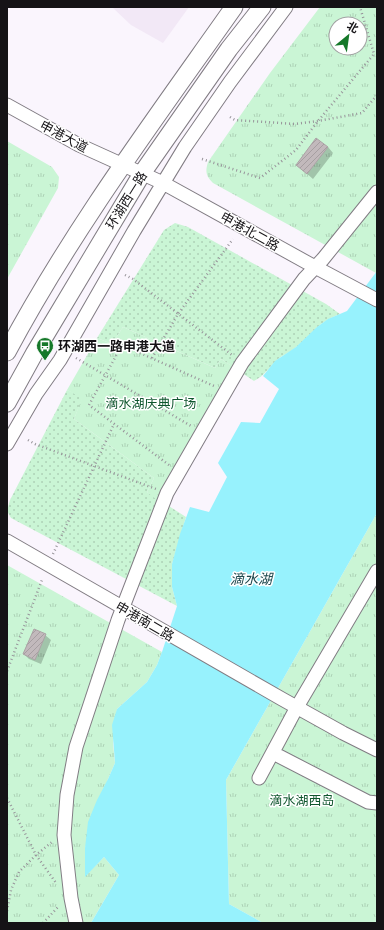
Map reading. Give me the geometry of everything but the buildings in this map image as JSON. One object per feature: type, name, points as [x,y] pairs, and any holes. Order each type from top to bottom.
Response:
[{"type":"main road","name":"环湖西一路","points":[[7,352],[32,306],[123,164],[234,7]]},
{"type":"main road","name":"环湖西一路","points":[[7,403],[34,354],[143,172],[229,49],[262,7]]},
{"type":"street","points":[[7,444],[36,394],[60,360],[134,231],[185,147],[230,82],[286,7]]},
{"type":"street","name":"申港大道","points":[[7,105],[78,145],[123,164]]},
{"type":"street","name":"申港北二路","points":[[123,164],[164,183],[314,267],[377,300]]},
{"type":"street","points":[[76,923],[69,898],[64,835],[67,795],[76,747],[122,608],[167,493],[242,363],[314,267],[323,259],[377,192]]},
{"type":"street","name":"申港南二路","points":[[7,541],[297,708],[377,750]]},
{"type":"street","points":[[259,778],[297,708],[377,571]]},
{"type":"street","points":[[273,753],[368,802],[377,803]]},
{"type":"path","points":[[202,159],[260,178],[296,150],[318,121],[374,54],[360,7]]},
{"type":"path","points":[[230,117],[235,120],[295,124],[318,121],[362,113],[377,95]]},
{"type":"path","points":[[152,358],[178,314],[233,239]]},
{"type":"path","points":[[125,275],[133,279],[242,363]]},
{"type":"path","points":[[178,472],[89,405],[122,345],[226,391]]},
{"type":"path","points":[[76,358],[202,432]]},
{"type":"path","points":[[53,554],[114,424]]},
{"type":"path","points":[[28,440],[35,444],[167,493]]},
{"type":"path","points":[[7,671],[42,580]]},
{"type":"path","points":[[7,798],[36,855],[69,898],[43,923]]},
{"type":"path","points":[[7,911],[11,890],[19,872],[48,844],[64,835]]},
{"type":"shaded area","points":[[112,7],[189,7],[163,43],[131,25]]},
{"type":"green space","points":[[320,7],[377,7],[376,273],[213,183],[206,171],[208,162],[270,73]]},
{"type":"green space","points":[[7,141],[52,167],[59,177],[58,188],[7,279]]},
{"type":"green space","points":[[175,223],[188,227],[326,304],[340,314],[325,321],[293,350],[279,358],[258,379],[254,381],[221,359],[215,368],[123,327],[112,344],[97,338],[164,230]]},
{"type":"green space","name":"滴水湖庆典广场","points":[[123,327],[215,368],[221,359],[238,370],[162,504],[147,492],[154,478],[74,419],[82,398],[67,390],[97,338],[112,344]]},
{"type":"green space","points":[[67,390],[83,397],[74,419],[154,478],[147,492],[186,517],[172,564],[172,587],[177,606],[11,518],[7,511],[10,500]]},
{"type":"green space","name":"滴水湖西岛","points":[[377,513],[377,923],[263,923],[229,904],[226,780]]},
{"type":"green space","points":[[7,565],[162,652],[157,665],[147,682],[117,709],[113,743],[115,763],[108,779],[85,848],[85,876],[104,857],[119,875],[91,923],[7,923]]},
{"type":"water","name":"滴水湖","points":[[377,271],[377,513],[226,780],[229,904],[263,923],[91,923],[119,875],[104,857],[85,877],[85,848],[88,822],[115,763],[112,725],[117,709],[147,682],[157,665],[177,606],[172,587],[172,564],[180,534],[190,507],[209,512],[227,477],[218,463],[241,422],[260,423],[279,389],[263,376],[275,361],[296,347],[317,327],[328,319],[347,311]]},
{"type":"place","name":"环湖西一路申港大道","points":[[45,361]]}]
